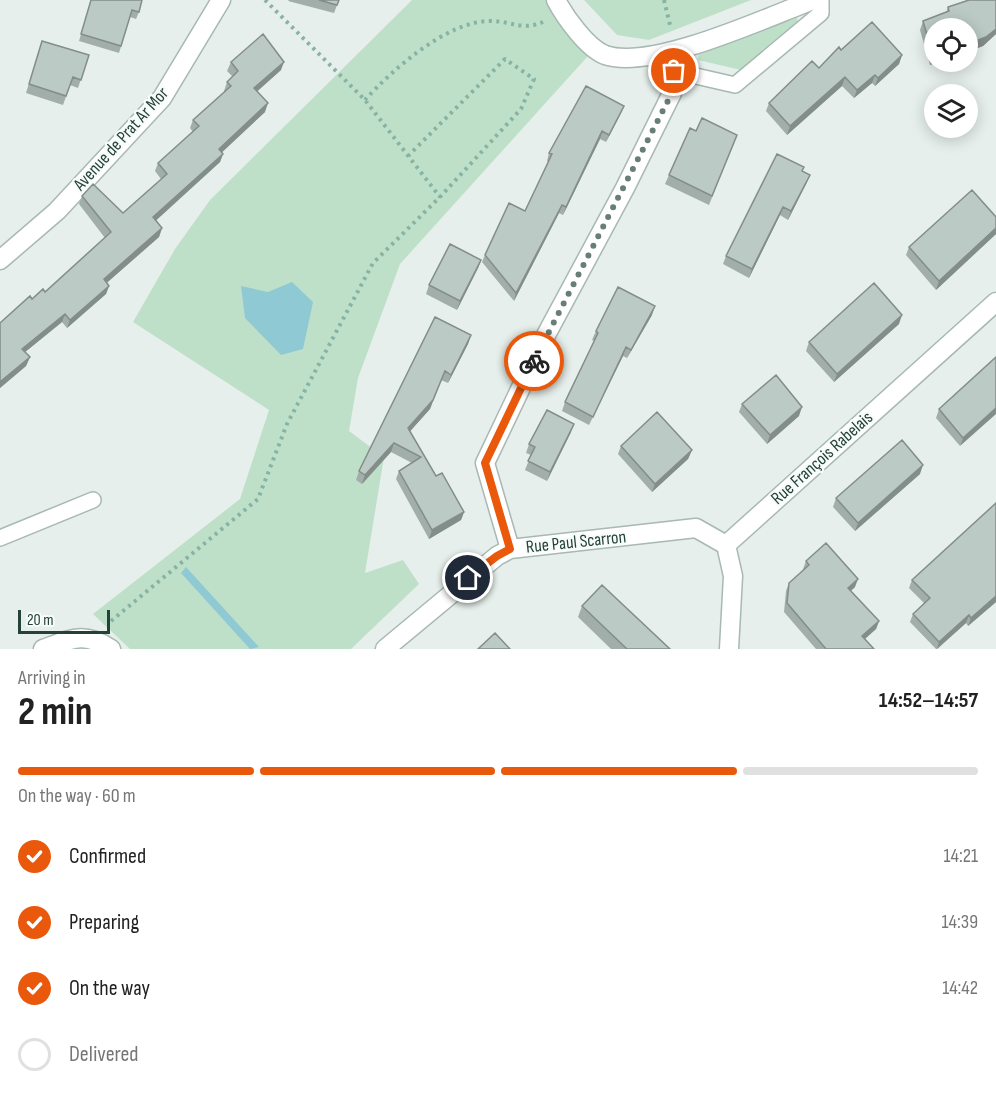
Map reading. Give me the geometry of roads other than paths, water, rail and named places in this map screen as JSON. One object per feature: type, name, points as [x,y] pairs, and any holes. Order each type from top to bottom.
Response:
[{"type":"street","name":"Avenue de Prat Ar Mor","points":[[0,260],[57,211],[162,98],[221,0]]},
{"type":"street","points":[[560,6],[580,35],[604,55],[638,58],[676,51],[813,0]]},
{"type":"street","points":[[510,549],[485,463],[546,335],[625,188],[672,93],[676,51]]},
{"type":"street","name":"Rue François Rabelais","points":[[726,545],[996,302]]},
{"type":"street","name":"Rue Paul Scarron","points":[[385,649],[497,556],[510,549],[696,528],[726,545]]},
{"type":"street","points":[[726,545],[732,576],[729,649]]},
{"type":"street","points":[[43,649],[73,638],[92,637],[111,649]]},
{"type":"lane","points":[[674,71],[735,85],[821,13],[820,0]]},
{"type":"lane","points":[[0,538],[93,500]]},
{"type":"water","points":[[292,282],[313,302],[303,349],[281,355],[245,318],[241,286],[268,292]]},
{"type":"water","points":[[186,567],[259,647],[250,649],[181,573]]}]
